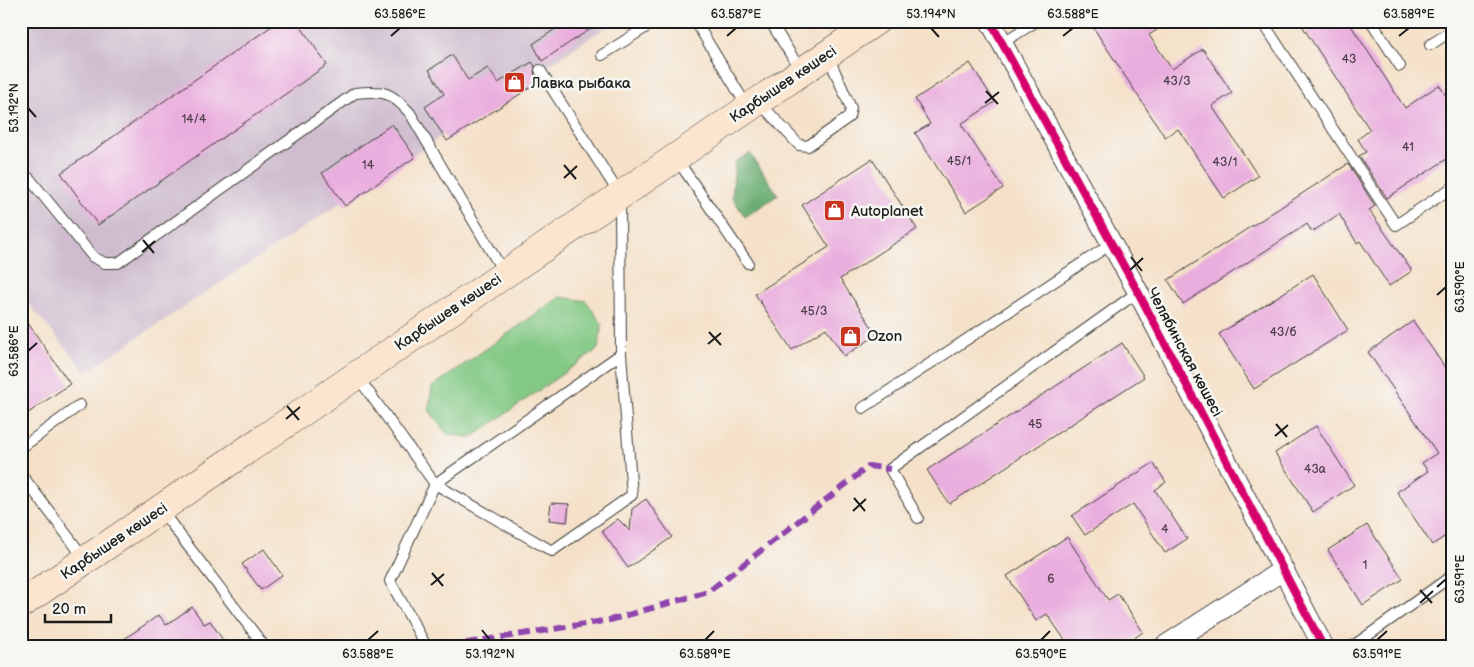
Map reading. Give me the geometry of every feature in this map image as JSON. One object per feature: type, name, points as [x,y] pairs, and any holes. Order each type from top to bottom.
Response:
[{"type":"main road","name":"Карбышев көшесі","points":[[21,604],[876,21]]},
{"type":"street","name":"Челябинская көшесі","points":[[990,21],[1138,292],[1323,646]]},
{"type":"street","points":[[1165,646],[1283,570]]},
{"type":"lane","points":[[602,55],[656,21]]},
{"type":"lane","points":[[695,21],[753,104],[798,145],[808,146],[849,117],[851,113],[851,108],[828,54]]},
{"type":"lane","points":[[770,21],[802,71]]},
{"type":"lane","points":[[1002,43],[1037,21]]},
{"type":"lane","points":[[1262,21],[1396,224],[1453,187]]},
{"type":"lane","points":[[1371,21],[1400,66]]},
{"type":"lane","points":[[1430,45],[1453,30]]},
{"type":"lane","points":[[357,375],[435,484],[552,551],[632,494],[621,354],[620,195],[540,70]]},
{"type":"lane","points":[[29,178],[93,257],[105,263],[118,264],[355,93],[377,91],[395,97],[410,113],[504,274]]},
{"type":"lane","points":[[676,157],[748,264]]},
{"type":"lane","points":[[863,408],[1111,244]]},
{"type":"lane","points":[[918,518],[890,469],[1138,292]]},
{"type":"lane","points":[[426,646],[390,581],[435,484],[621,354]]},
{"type":"lane","points":[[21,448],[80,405]]},
{"type":"lane","points":[[21,474],[86,560]]},
{"type":"lane","points":[[160,509],[264,646]]},
{"type":"lane","points":[[1353,646],[1453,575]]},
{"type":"shaded area","points":[[21,21],[615,21],[86,372],[21,295]]},
{"type":"green space","points":[[750,153],[778,195],[745,217],[732,197],[735,162]]},
{"type":"green space","points":[[560,297],[586,301],[602,324],[598,349],[471,438],[447,434],[429,410],[432,387]]},
{"type":"building","points":[[279,21],[297,21],[327,65],[98,225],[61,173]]},
{"type":"building","points":[[567,21],[602,21],[542,61],[533,44]]},
{"type":"building","points":[[1089,21],[1171,21],[1149,35],[1172,69],[1203,49],[1232,93],[1212,106],[1258,176],[1224,198],[1178,129],[1165,137]]},
{"type":"building","points":[[1299,21],[1348,21],[1405,108],[1439,85],[1453,106],[1453,155],[1387,198],[1359,156],[1366,152],[1358,139],[1370,130]]},
{"type":"building","points":[[452,55],[468,80],[488,68],[498,83],[532,62],[535,66],[534,73],[539,82],[447,141],[425,107],[444,94],[429,70]]},
{"type":"building","points":[[970,63],[995,102],[961,124],[1003,188],[966,212],[915,133],[930,124],[915,99]]},
{"type":"building","points":[[392,124],[415,157],[345,206],[322,173]]},
{"type":"building","points":[[872,159],[917,229],[840,279],[877,335],[844,356],[826,328],[792,350],[755,294],[829,247],[802,205]]},
{"type":"building","points":[[1348,164],[1375,206],[1369,210],[1412,271],[1389,286],[1360,241],[1357,243],[1339,214],[1312,232],[1307,224],[1183,304],[1168,280]]},
{"type":"building","points":[[1313,274],[1348,330],[1254,389],[1219,334]]},
{"type":"building","points":[[21,313],[70,384],[21,418]]},
{"type":"building","points":[[1413,321],[1453,379],[1453,531],[1432,545],[1397,492],[1428,471],[1422,463],[1437,453],[1368,352]]},
{"type":"building","points":[[1122,343],[1144,377],[949,504],[927,470]]},
{"type":"building","points":[[1316,426],[1354,485],[1313,512],[1275,453]]},
{"type":"building","points":[[1153,463],[1166,482],[1155,490],[1187,539],[1165,553],[1133,504],[1085,535],[1072,516]]},
{"type":"building","points":[[646,499],[672,537],[628,568],[602,531],[618,519],[630,531],[632,509]]},
{"type":"building","points":[[551,503],[569,504],[567,522],[549,520]]},
{"type":"building","points":[[1367,525],[1403,579],[1363,605],[1328,550]]},
{"type":"building","points":[[1067,537],[1108,600],[1118,594],[1143,632],[1123,646],[1069,646],[1047,614],[1036,621],[1007,576]]},
{"type":"building","points":[[264,549],[282,575],[261,590],[242,564]]},
{"type":"building","points":[[192,607],[204,624],[210,621],[227,646],[114,646],[159,615],[166,625]]},
{"type":"marked path","points":[[448,646],[610,620],[708,592],[869,466],[890,469]]},
{"type":"cycle path","points":[[990,21],[1138,292],[1323,646]]},
{"type":"place","name":"Лавка рыбака","points":[[515,83]]},
{"type":"place","name":"Autoplanet","points":[[835,211]]},
{"type":"place","name":"Ozon","points":[[851,336]]}]
